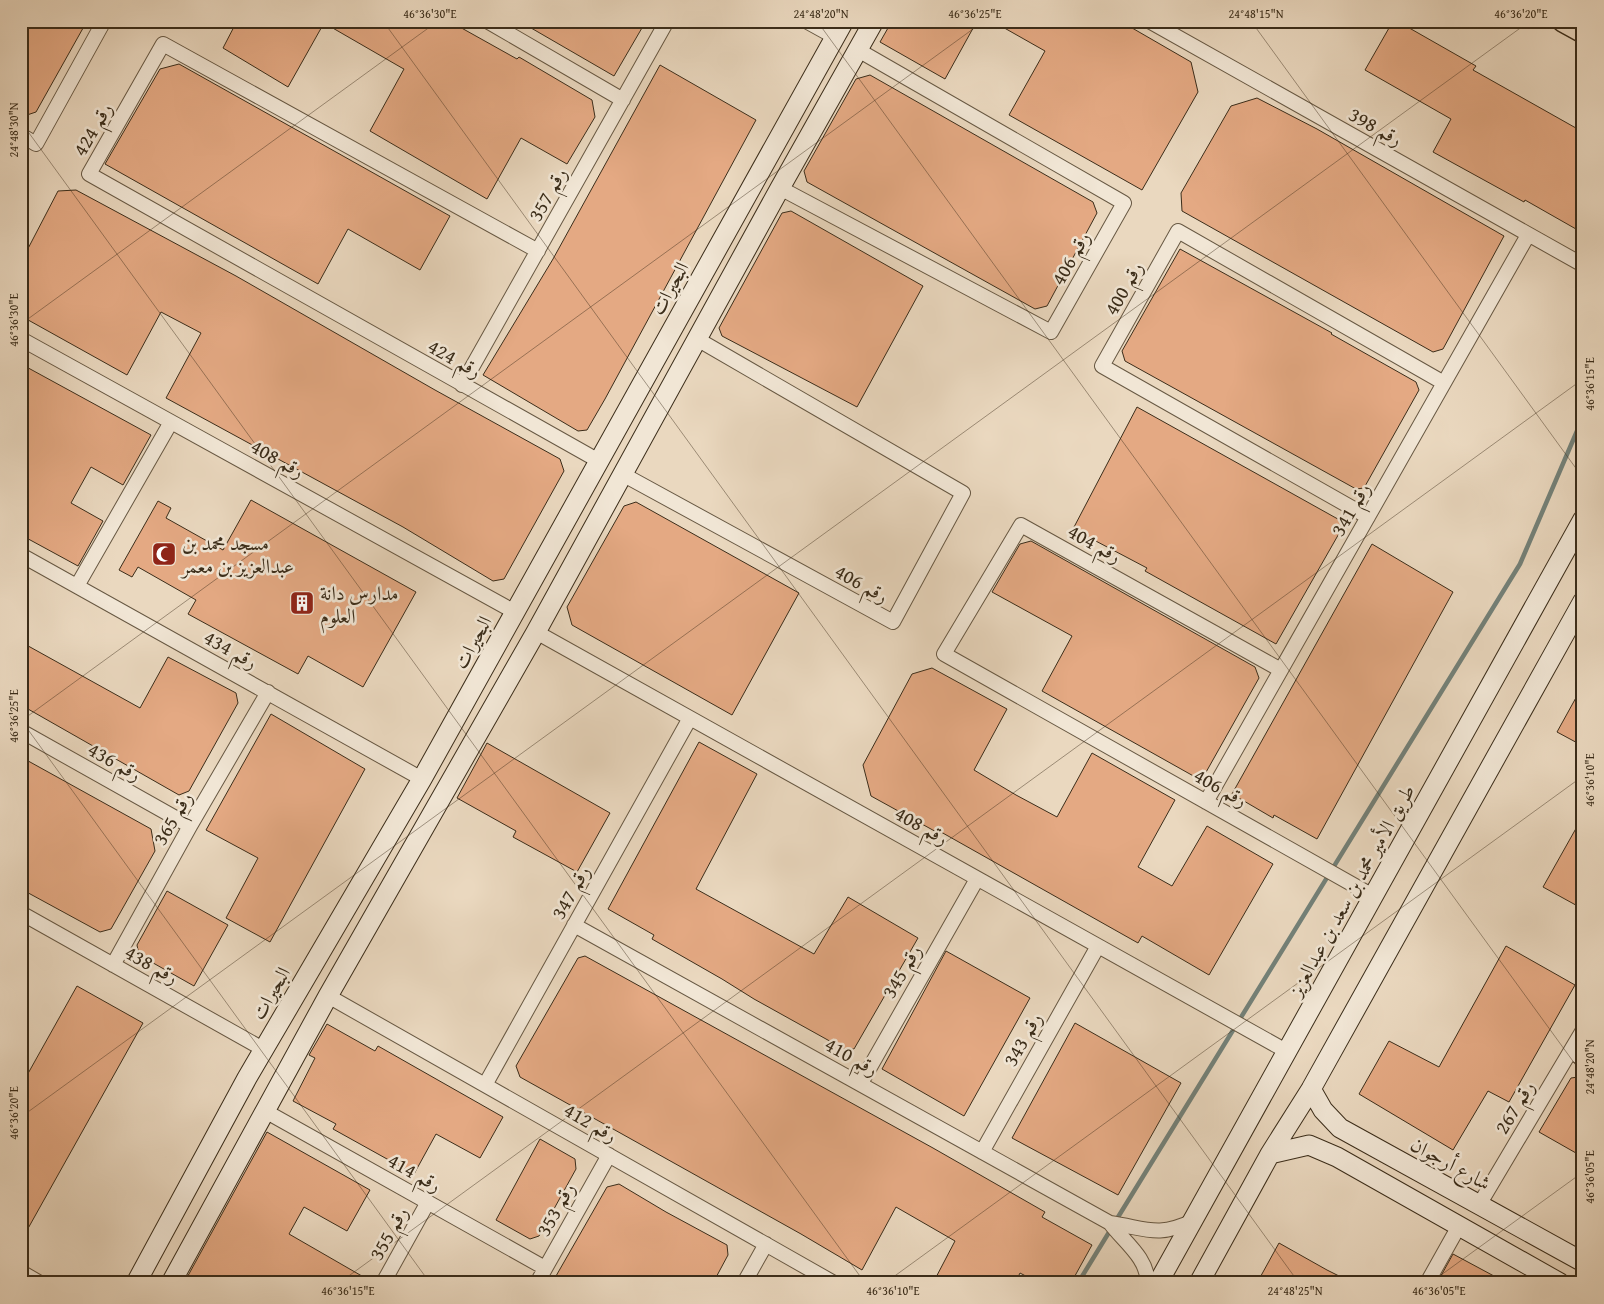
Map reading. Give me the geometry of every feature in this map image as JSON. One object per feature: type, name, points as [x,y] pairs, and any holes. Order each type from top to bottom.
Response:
[{"type":"main road","points":[[1563,21],[1583,32]]},
{"type":"street","points":[[21,135],[36,144],[104,21]]},
{"type":"street","points":[[487,21],[622,100]]},
{"type":"street","name":"رقم 357","points":[[462,386],[667,21]]},
{"type":"street","points":[[806,21],[839,29]]},
{"type":"street","points":[[171,1283],[328,996],[624,475],[780,188],[874,21]]},
{"type":"street","name":"رقم 398","points":[[1150,21],[1583,265]]},
{"type":"street","name":"البحيرات","points":[[136,1283],[263,1050],[421,781],[839,29]]},
{"type":"street","name":"رقم 424","points":[[538,251],[163,44],[89,174],[462,386],[599,461]]},
{"type":"street","name":"رقم 406","points":[[780,188],[1051,332],[1100,246],[1124,203],[858,50]]},
{"type":"street","name":"رقم 400","points":[[1368,517],[1102,366],[1178,231],[1444,384]]},
{"type":"street","name":"رقم 341","points":[[1206,802],[1528,235]]},
{"type":"street","name":"رقم 408","points":[[21,339],[514,612]]},
{"type":"street","name":"رقم 406","points":[[624,475],[893,622],[959,502],[963,493],[697,339]]},
{"type":"street","points":[[77,586],[171,422]]},
{"type":"street","name":"طريق الأمير محمد بن سعد بن عبدالعزيز","points":[[1158,1283],[1583,519]]},
{"type":"street","name":"رقم 404","points":[[944,654],[1021,525],[1281,670]]},
{"type":"street","name":"رقم 434","points":[[21,555],[268,692],[421,781]]},
{"type":"street","points":[[1199,1283],[1270,1154],[1311,1089],[1583,601]]},
{"type":"street","name":"رقم 408","points":[[536,632],[1288,1052]]},
{"type":"street","name":"رقم 406","points":[[944,654],[1373,896]]},
{"type":"street","name":"رقم 365","points":[[114,965],[190,826],[268,692]]},
{"type":"street","name":"رقم 347","points":[[486,1085],[690,718]]},
{"type":"street","name":"رقم 436","points":[[21,731],[190,826]]},
{"type":"street","points":[[421,781],[442,796]]},
{"type":"street","name":"رقم 345","points":[[861,1083],[977,879]]},
{"type":"street","name":"رقم 438","points":[[21,913],[263,1050]]},
{"type":"street","name":"رقم 410","points":[[574,925],[1110,1223]]},
{"type":"street","name":"رقم 343","points":[[982,1152],[1098,946]]},
{"type":"street","name":"رقم 412","points":[[328,996],[834,1283]]},
{"type":"street","name":"رقم 267","points":[[1479,1204],[1577,1055],[1583,1030]]},
{"type":"street","name":"شارع أرجوان","points":[[1311,1089],[1323,1110],[1340,1128],[1583,1262]]},
{"type":"street","name":"رقم 414","points":[[266,1111],[545,1268]]},
{"type":"street","points":[[1337,1158],[1351,1134]]},
{"type":"street","points":[[1270,1154],[1310,1145],[1337,1158],[1560,1283]]},
{"type":"street","name":"رقم 353","points":[[537,1283],[609,1155]]},
{"type":"street","name":"رقم 355","points":[[383,1283],[428,1202]]},
{"type":"street","points":[[1110,1223],[1154,1232],[1177,1229],[1193,1222]]},
{"type":"street","points":[[1110,1223],[1144,1262],[1148,1273],[1148,1283]]},
{"type":"street","points":[[1427,1283],[1459,1226]]},
{"type":"street","points":[[744,1283],[766,1244]]},
{"type":"street","points":[[21,1272],[40,1283]]},
{"type":"building","points":[[21,21],[87,21],[36,112],[21,117]]},
{"type":"building","points":[[237,21],[449,21],[517,59],[519,57],[592,100],[595,117],[567,164],[521,138],[487,199],[370,131],[404,69],[324,23],[288,87],[223,48]]},
{"type":"building","points":[[519,21],[646,21],[614,76]]},
{"type":"building","points":[[892,21],[977,21],[945,79],[880,42]]},
{"type":"building","points":[[992,21],[1120,21],[1191,62],[1198,92],[1142,190],[1009,115],[1045,51]]},
{"type":"building","points":[[1393,21],[1397,21],[1476,66],[1473,70],[1583,132],[1583,233],[1433,152],[1451,119],[1365,70]]},
{"type":"building","points":[[179,64],[450,216],[420,270],[348,229],[318,284],[105,164],[160,69]]},
{"type":"building","points":[[660,65],[756,120],[605,399],[587,430],[578,431],[483,375],[553,259]]},
{"type":"building","points":[[870,75],[1093,202],[1097,213],[1047,306],[1035,309],[807,182],[804,171],[856,79]]},
{"type":"building","points":[[1257,98],[1317,129],[1504,236],[1443,349],[1433,352],[1182,211],[1181,193],[1231,106]]},
{"type":"building","points":[[76,190],[236,276],[560,459],[564,471],[504,579],[493,581],[403,527],[166,398],[201,333],[161,312],[127,375],[21,316],[21,262],[58,191]]},
{"type":"building","points":[[791,211],[923,286],[857,407],[722,336],[719,328],[782,213]]},
{"type":"building","points":[[1180,249],[1416,382],[1419,390],[1364,488],[1356,489],[1125,361],[1122,351]]},
{"type":"building","points":[[21,364],[151,435],[123,485],[91,467],[71,503],[103,521],[78,566],[21,535]]},
{"type":"building","points":[[1137,407],[1345,523],[1276,644],[1145,571],[1147,568],[1073,529]]},
{"type":"building","name":"مدارس دانة العلوم","points":[[251,500],[416,592],[363,687],[308,656],[298,674],[188,614],[196,600],[138,567],[132,577],[119,570],[158,501],[171,508],[166,518],[223,550]]},
{"type":"building","points":[[636,502],[799,593],[732,715],[572,625],[567,607],[624,506]]},
{"type":"building","points":[[1031,541],[1255,667],[1259,678],[1205,774],[1197,778],[1042,691],[1072,636],[992,592],[1020,544]]},
{"type":"building","points":[[1372,544],[1453,592],[1317,839],[1274,815],[1273,818],[1232,794]]},
{"type":"building","points":[[21,642],[140,708],[168,657],[236,693],[238,703],[189,791],[179,795],[21,705]]},
{"type":"building","points":[[932,668],[1007,709],[974,770],[1016,795],[1057,817],[1092,753],[1175,800],[1138,867],[1172,886],[1207,826],[1273,864],[1209,975],[1142,936],[1138,943],[941,832],[940,834],[871,796],[863,765],[912,674]]},
{"type":"building","points":[[1583,685],[1583,746],[1557,732]]},
{"type":"building","points":[[271,714],[365,769],[270,942],[226,918],[258,858],[206,830]]},
{"type":"building","points":[[699,742],[757,774],[696,889],[814,954],[848,897],[918,938],[854,1049],[844,1049],[754,999],[652,939],[654,935],[608,909]]},
{"type":"building","points":[[487,743],[610,813],[577,872],[513,837],[516,831],[457,798]]},
{"type":"building","points":[[21,757],[151,829],[155,851],[111,929],[100,932],[21,889]]},
{"type":"building","points":[[1583,816],[1583,909],[1543,887]]},
{"type":"building","points":[[167,891],[228,925],[194,986],[139,955],[137,945]]},
{"type":"building","points":[[1506,946],[1575,985],[1509,1102],[1488,1091],[1453,1150],[1359,1094],[1389,1041],[1439,1067]]},
{"type":"building","points":[[946,951],[1030,998],[964,1116],[882,1069]]},
{"type":"building","points":[[585,956],[1045,1212],[1042,1217],[1092,1245],[1071,1283],[1039,1283],[1020,1273],[1015,1283],[933,1283],[955,1241],[896,1207],[862,1270],[520,1077],[516,1066],[578,958]]},
{"type":"building","points":[[77,986],[143,1023],[21,1241],[21,1086]]},
{"type":"building","points":[[1075,1023],[1181,1083],[1118,1195],[1012,1138]]},
{"type":"building","points":[[327,1024],[375,1051],[378,1046],[503,1117],[480,1158],[436,1134],[414,1174],[333,1129],[336,1124],[293,1101],[315,1058],[309,1055]]},
{"type":"building","points":[[1578,1077],[1583,1080],[1583,1157],[1539,1132],[1571,1078]]},
{"type":"building","points":[[267,1132],[370,1190],[347,1231],[304,1207],[289,1234],[374,1283],[184,1283]]},
{"type":"building","points":[[540,1139],[575,1159],[576,1169],[539,1236],[530,1239],[496,1220]]},
{"type":"building","points":[[619,1184],[727,1245],[728,1255],[713,1283],[552,1283],[607,1187]]},
{"type":"building","points":[[1279,1243],[1327,1270],[1353,1283],[1257,1283]]},
{"type":"building","points":[[1453,1254],[1507,1283],[1437,1283]]},
{"type":"waterway","points":[[1115,1222],[1520,564],[1583,417]]},
{"type":"waterway","points":[[1078,1283],[1111,1229]]},
{"type":"place","name":"مسجد محمد بن عبدالعزيز بن معمر","points":[[164,554]]},
{"type":"place","name":"مدارس دانة العلوم","points":[[302,603]]}]
